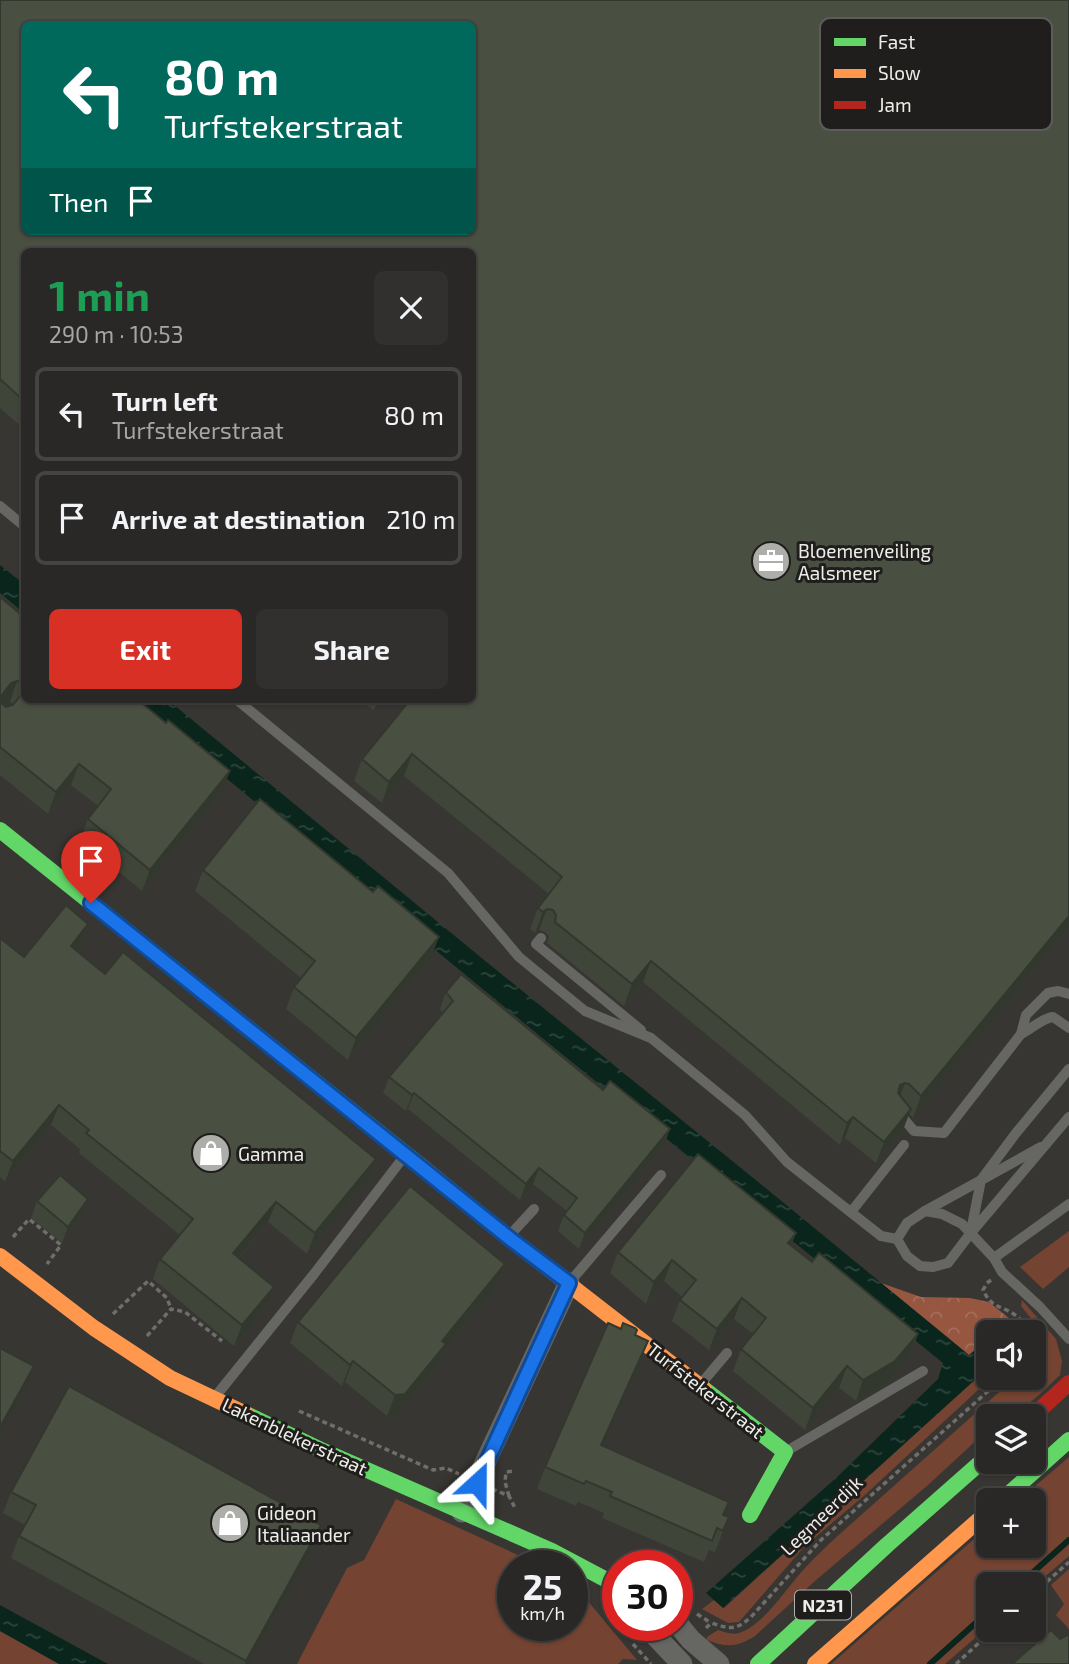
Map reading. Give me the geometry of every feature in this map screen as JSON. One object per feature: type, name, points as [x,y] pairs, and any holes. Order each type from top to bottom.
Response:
[{"type":"street","name":"Turfstekerstraat","points":[[0,830],[508,1237],[785,1452]]},
{"type":"street","name":"Lakenblekerstraat","points":[[0,1256],[94,1328],[170,1378],[319,1449],[552,1551],[602,1580]]},
{"type":"street","points":[[462,1512],[569,1283]]},
{"type":"street","points":[[1046,1404],[1069,1383]]},
{"type":"street","points":[[1015,1488],[1069,1440]]},
{"type":"street","points":[[750,1516],[785,1452]]},
{"type":"street","name":"N231","points":[[758,1664],[976,1466]]},
{"type":"street","name":"N231","points":[[816,1664],[976,1522]]},
{"type":"street","points":[[660,1641],[682,1664]]},
{"type":"street","points":[[692,1641],[719,1664]]},
{"type":"lane","points":[[0,506],[21,524]]},
{"type":"lane","points":[[252,704],[448,873],[519,957],[585,1011],[651,1038]]},
{"type":"lane","points":[[541,938],[536,944],[745,1115],[786,1162],[881,1236],[897,1238]]},
{"type":"lane","points":[[898,1112],[914,1131],[944,1133],[1021,1034],[1026,1015],[1048,993],[1058,991],[1069,994]]},
{"type":"lane","points":[[1021,1034],[1046,1018],[1054,1017],[1069,1028]]},
{"type":"lane","points":[[970,1234],[981,1180],[1069,1069]]},
{"type":"lane","points":[[897,1238],[907,1256],[920,1266],[933,1267],[948,1263],[1069,1117]]},
{"type":"lane","points":[[897,1238],[907,1223],[925,1211],[1049,1142]]},
{"type":"lane","points":[[851,1212],[904,1145]]},
{"type":"lane","points":[[213,1399],[406,1154]]},
{"type":"lane","points":[[569,1283],[662,1175]]},
{"type":"lane","points":[[993,1258],[1069,1204]]},
{"type":"lane","points":[[508,1237],[534,1209]]},
{"type":"lane","points":[[925,1211],[942,1214],[962,1224],[1002,1272],[1040,1307],[1069,1339]]},
{"type":"lane","points":[[700,1385],[727,1353]]},
{"type":"lane","points":[[785,1452],[923,1371]]},
{"type":"path","points":[[9,1241],[29,1219],[61,1245],[44,1268]]},
{"type":"path","points":[[112,1315],[148,1281],[167,1298],[171,1309]]},
{"type":"path","points":[[146,1338],[171,1309]]},
{"type":"path","points":[[171,1309],[185,1312],[222,1341]]},
{"type":"path","name":"Legmeerdijk","points":[[693,1638],[711,1623],[732,1629],[740,1627],[821,1540],[989,1390]]},
{"type":"path","points":[[290,1408],[433,1470],[446,1468],[509,1496]]},
{"type":"path","points":[[514,1471],[506,1472],[505,1482],[509,1496],[523,1516]]},
{"type":"path","points":[[1046,1582],[1069,1562]]},
{"type":"path","points":[[956,1664],[980,1642]]},
{"type":"path","points":[[638,1651],[651,1664]]},
{"type":"shaded area","points":[[1069,1231],[1069,1267],[1043,1289],[1020,1267]]},
{"type":"shaded area","points":[[1022,1300],[1039,1320],[1032,1320],[1021,1306]]},
{"type":"shaded area","points":[[1046,1328],[1056,1339],[1062,1361],[1060,1375],[1046,1388]]},
{"type":"shaded area","points":[[976,1379],[978,1390],[866,1494],[804,1547],[739,1622],[728,1623],[702,1609],[714,1600],[724,1608]]},
{"type":"shaded area","points":[[1001,1390],[1044,1390],[1028,1404],[986,1404]]},
{"type":"shaded area","points":[[976,1413],[976,1441],[755,1636],[732,1645],[707,1640],[707,1637],[718,1630],[736,1634],[757,1622],[832,1541]]},
{"type":"shaded area","points":[[1069,1457],[1069,1556],[1046,1576],[1046,1572],[976,1572],[976,1637],[945,1664],[831,1664],[976,1537],[976,1558],[1046,1558],[1046,1488],[1033,1488]]},
{"type":"shaded area","points":[[396,1499],[507,1550],[497,1550],[497,1641],[588,1641],[588,1601],[602,1618],[602,1641],[621,1641],[637,1660],[623,1659],[618,1664],[297,1664],[347,1568],[364,1560]]},
{"type":"shaded area","points":[[1069,1569],[1069,1629],[1056,1615],[1064,1604],[1051,1585]]},
{"type":"shaded area","points":[[0,1631],[59,1664],[0,1664]]},
{"type":"green space","points":[[881,1283],[921,1297],[970,1298],[989,1302],[1010,1319],[976,1320],[976,1350],[970,1356]]},
{"type":"water","points":[[0,565],[21,582],[21,610],[0,593]]},
{"type":"water","points":[[135,703],[172,703],[969,1355],[976,1349],[976,1379],[723,1608],[706,1593],[836,1478],[938,1379],[943,1363]]},
{"type":"water","points":[[0,1605],[108,1664],[59,1664],[0,1631]]},
{"type":"building","name":"Bloemenveiling Aalsmeer","points":[[0,0],[1069,0],[1069,916],[921,1096],[909,1084],[900,1085],[898,1093],[911,1109],[884,1142],[853,1117],[847,1123],[651,961],[632,984],[555,922],[556,915],[553,910],[547,909],[543,912],[538,908],[562,877],[412,754],[389,782],[362,759],[408,703],[476,703],[476,248],[21,248],[21,398],[0,379]]},
{"type":"building","points":[[0,597],[21,614],[21,682],[11,683],[0,698]]},
{"type":"building","points":[[21,695],[21,703],[142,703],[166,723],[168,720],[230,771],[150,870],[88,819],[111,789],[79,764],[56,792],[0,747],[0,698],[6,707],[13,705]]},
{"type":"building","points":[[260,799],[373,892],[378,886],[439,937],[356,1038],[294,987],[315,961],[203,870]]},
{"type":"building","points":[[66,905],[88,924],[71,946],[105,974],[123,952],[376,1159],[315,1233],[276,1202],[233,1253],[274,1287],[242,1325],[160,1259],[193,1219],[86,1133],[89,1130],[59,1105],[13,1161],[0,1151],[0,938],[24,957]]},
{"type":"building","points":[[461,974],[603,1090],[610,1081],[670,1129],[585,1233],[564,1215],[577,1198],[539,1168],[526,1184],[414,1093],[412,1095],[389,1077],[453,1001],[446,992]]},
{"type":"building","points":[[698,1154],[796,1233],[788,1243],[812,1262],[819,1253],[918,1334],[895,1361],[863,1380],[847,1366],[813,1408],[741,1349],[766,1318],[742,1298],[717,1329],[680,1300],[696,1280],[672,1260],[654,1282],[618,1252]]},
{"type":"building","points":[[60,1175],[88,1199],[68,1227],[37,1201]]},
{"type":"building","points":[[410,1186],[505,1264],[442,1341],[446,1344],[405,1394],[395,1395],[353,1361],[350,1365],[298,1322]]},
{"type":"building","points":[[608,1323],[621,1329],[623,1323],[635,1328],[635,1335],[648,1341],[601,1445],[729,1502],[723,1515],[729,1517],[723,1531],[717,1528],[712,1541],[610,1496],[612,1492],[586,1481],[584,1484],[545,1467]]},
{"type":"building","points":[[0,1348],[34,1366],[0,1427]]},
{"type":"building","points":[[69,1386],[321,1525],[246,1661],[19,1536],[36,1505],[11,1492]]},
{"type":"building","points":[[1051,1630],[1060,1639],[1069,1634],[1069,1664],[1012,1664],[1037,1642],[1046,1642],[1046,1634]]},
{"type":"waterway","points":[[1033,1572],[1069,1540]]},
{"type":"waterway","points":[[930,1664],[976,1623]]},
{"type":"traffic: fast","points":[[0,830],[421,1166]]},
{"type":"traffic: fast","points":[[704,1389],[785,1452],[750,1515]]},
{"type":"traffic: fast","points":[[246,1414],[319,1449],[552,1551],[602,1578]]},
{"type":"traffic: fast","points":[[1015,1488],[1069,1440]]},
{"type":"traffic: fast","points":[[758,1664],[976,1466]]},
{"type":"traffic: slow","points":[[421,1166],[704,1389]]},
{"type":"traffic: slow","points":[[0,1256],[94,1328],[170,1378],[246,1414]]},
{"type":"traffic: slow","points":[[815,1664],[976,1522]]},
{"type":"traffic: jam","points":[[1046,1404],[1069,1383]]},
{"type":"place","name":"Bloemenveiling Aalsmeer","points":[[771,561]]},
{"type":"place","name":"Gamma","points":[[211,1153]]},
{"type":"place","name":"Gideon Italiaander","points":[[230,1523]]},
{"type":"route","points":[[91,903],[569,1283],[477,1483]]}]
